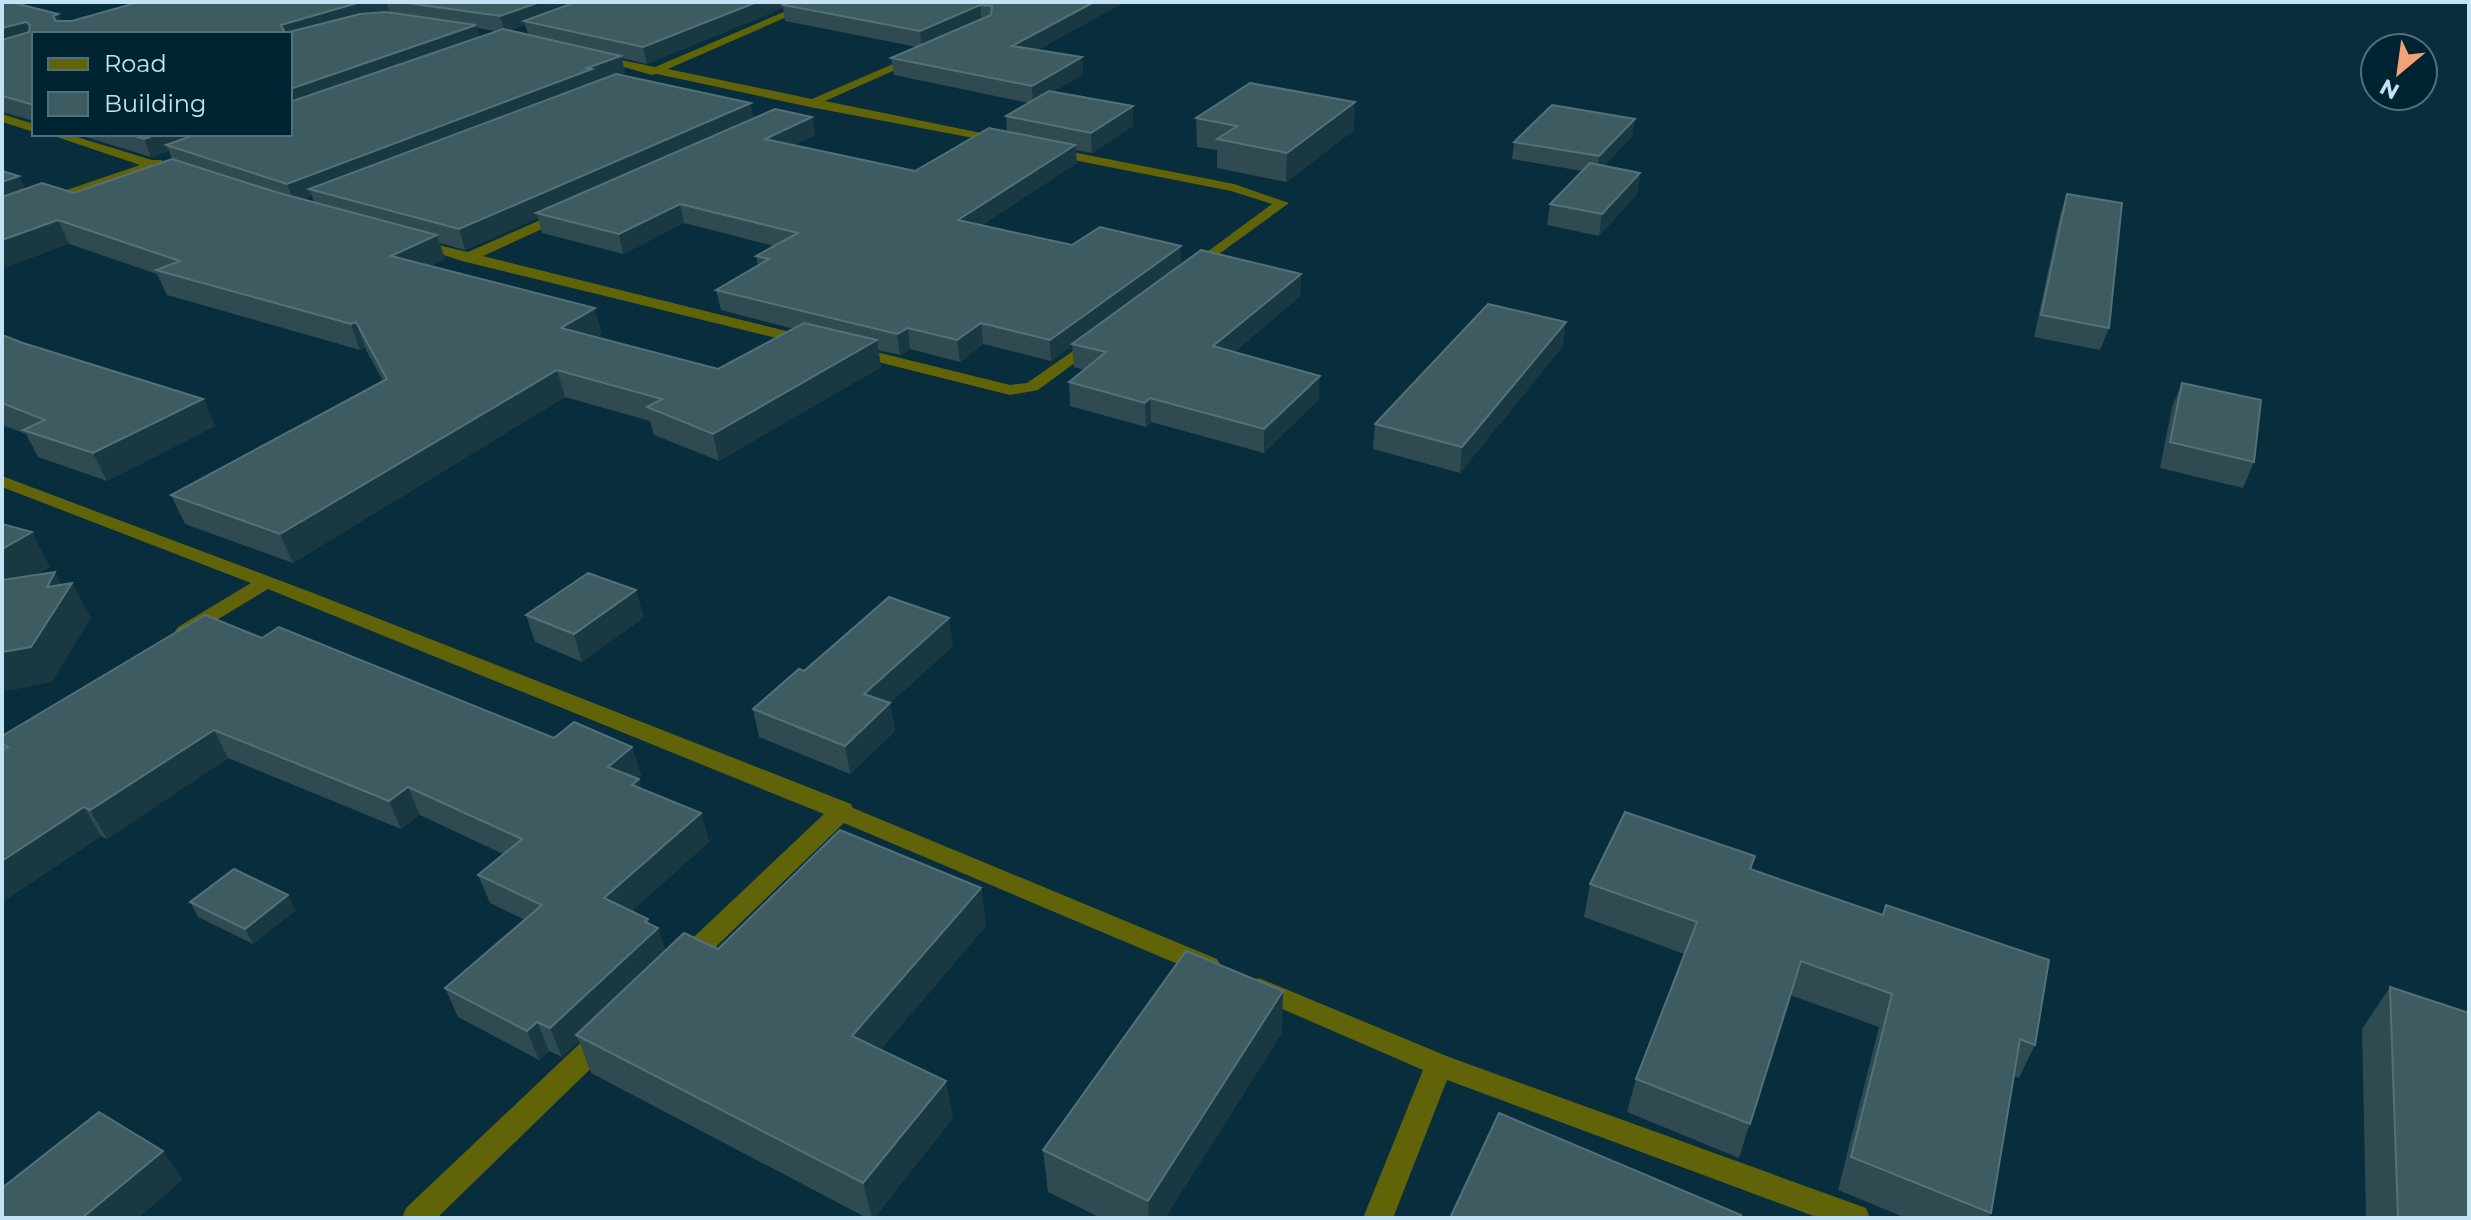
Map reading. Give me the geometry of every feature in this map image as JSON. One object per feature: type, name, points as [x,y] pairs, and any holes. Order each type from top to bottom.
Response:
[{"type":"street","points":[[638,78],[816,2]]},
{"type":"street","points":[[796,110],[932,50]]},
{"type":"street","points":[[582,55],[652,72],[1014,144]]},
{"type":"street","points":[[2,118],[30,125]]},
{"type":"street","points":[[2,131],[30,125]]},
{"type":"street","points":[[62,136],[162,162],[197,178]]},
{"type":"street","points":[[1030,147],[1234,188],[1282,203],[1182,276]]},
{"type":"street","points":[[2,217],[162,162]]},
{"type":"street","points":[[467,258],[581,206]]},
{"type":"street","points":[[409,242],[830,346]]},
{"type":"street","points":[[845,350],[1010,390],[1032,387],[1107,332]]},
{"type":"street","points":[[2,481],[843,810],[1439,1065],[1855,1218]]},
{"type":"street","points":[[172,639],[264,583]]},
{"type":"street","points":[[670,975],[843,810]]},
{"type":"street","points":[[417,1218],[624,1020]]},
{"type":"street","points":[[1378,1218],[1439,1065]]},
{"type":"building","points":[[2,2],[58,14],[53,16],[56,21],[72,21],[139,2],[361,2],[281,25],[284,32],[32,32],[32,104],[2,96],[2,40],[29,32],[30,25],[26,22],[2,28]]},
{"type":"building","points":[[400,2],[540,2],[500,16]]},
{"type":"building","points":[[576,2],[757,2],[643,47],[524,21]]},
{"type":"building","points":[[790,2],[1094,2],[1012,46],[1082,57],[1032,86],[891,58],[991,15],[992,6],[980,5],[920,31],[783,5]]},
{"type":"building","points":[[386,12],[476,25],[292,88],[292,32],[289,32],[360,14]]},
{"type":"building","points":[[503,29],[621,56],[287,184],[166,145],[191,136],[292,136],[292,101]]},
{"type":"building","points":[[616,74],[751,103],[459,229],[309,189]]},
{"type":"building","points":[[1250,83],[1355,102],[1287,153],[1217,139],[1237,126],[1196,118]]},
{"type":"building","points":[[1049,91],[1133,106],[1091,133],[1006,116]]},
{"type":"building","points":[[1552,105],[1635,119],[1599,156],[1514,142]]},
{"type":"building","points":[[775,109],[812,117],[765,139],[915,171],[989,128],[1075,145],[958,220],[1072,245],[1100,227],[1181,246],[1050,340],[981,323],[957,340],[908,328],[897,334],[716,290],[769,259],[756,256],[798,233],[680,204],[619,234],[536,213]]},
{"type":"building","points":[[172,159],[279,193],[437,235],[391,256],[595,308],[561,328],[718,369],[804,323],[877,340],[713,434],[647,407],[662,399],[557,370],[280,534],[171,495],[387,379],[356,322],[351,324],[156,270],[180,261],[58,220],[2,240],[2,197],[42,183],[74,193]]},
{"type":"building","points":[[1590,163],[1640,173],[1602,214],[1550,204]]},
{"type":"building","points":[[2,171],[19,176],[2,182]]},
{"type":"building","points":[[2067,194],[2122,203],[2109,328],[2041,315]]},
{"type":"building","points":[[1201,250],[1301,274],[1213,346],[1320,376],[1264,429],[1150,398],[1145,403],[1069,382],[1106,352],[1072,344]]},
{"type":"building","points":[[1488,304],[1566,322],[1462,447],[1375,424]]},
{"type":"building","points":[[2,335],[203,399],[93,453],[23,430],[45,420],[2,403]]},
{"type":"building","points":[[2182,383],[2261,400],[2254,462],[2170,442]]},
{"type":"building","points":[[2,524],[32,532],[2,549]]},
{"type":"building","points":[[55,572],[47,587],[72,583],[31,647],[2,652],[2,580]]},
{"type":"building","points":[[588,573],[636,590],[574,634],[526,615]]},
{"type":"building","points":[[889,597],[949,618],[864,694],[890,703],[845,746],[753,709],[799,669],[804,671]]},
{"type":"building","points":[[205,615],[262,638],[279,627],[554,738],[574,722],[632,747],[608,767],[639,779],[632,785],[701,813],[604,898],[648,919],[645,922],[658,928],[550,1028],[537,1022],[527,1031],[445,988],[542,905],[478,875],[522,839],[408,787],[389,801],[214,730],[90,810],[84,807],[2,861],[2,750],[8,747],[2,744],[2,736]]},
{"type":"building","points":[[1625,812],[1755,856],[1750,869],[1883,915],[1886,905],[2049,960],[2035,1045],[2020,1039],[1991,1213],[1851,1157],[1892,994],[1801,961],[1750,1124],[1636,1079],[1697,922],[1590,884]]},
{"type":"building","points":[[840,830],[981,888],[852,1036],[946,1081],[863,1183],[576,1035],[684,933],[718,949]]},
{"type":"building","points":[[234,869],[288,895],[245,929],[190,902]]},
{"type":"building","points":[[1186,951],[1283,991],[1148,1201],[1043,1150]]},
{"type":"building","points":[[2390,987],[2469,1013],[2469,1218],[2398,1218]]},
{"type":"building","points":[[99,1112],[163,1151],[82,1218],[2,1218],[2,1188]]},
{"type":"building","points":[[1499,1113],[1741,1215],[1740,1218],[1450,1218]]}]
